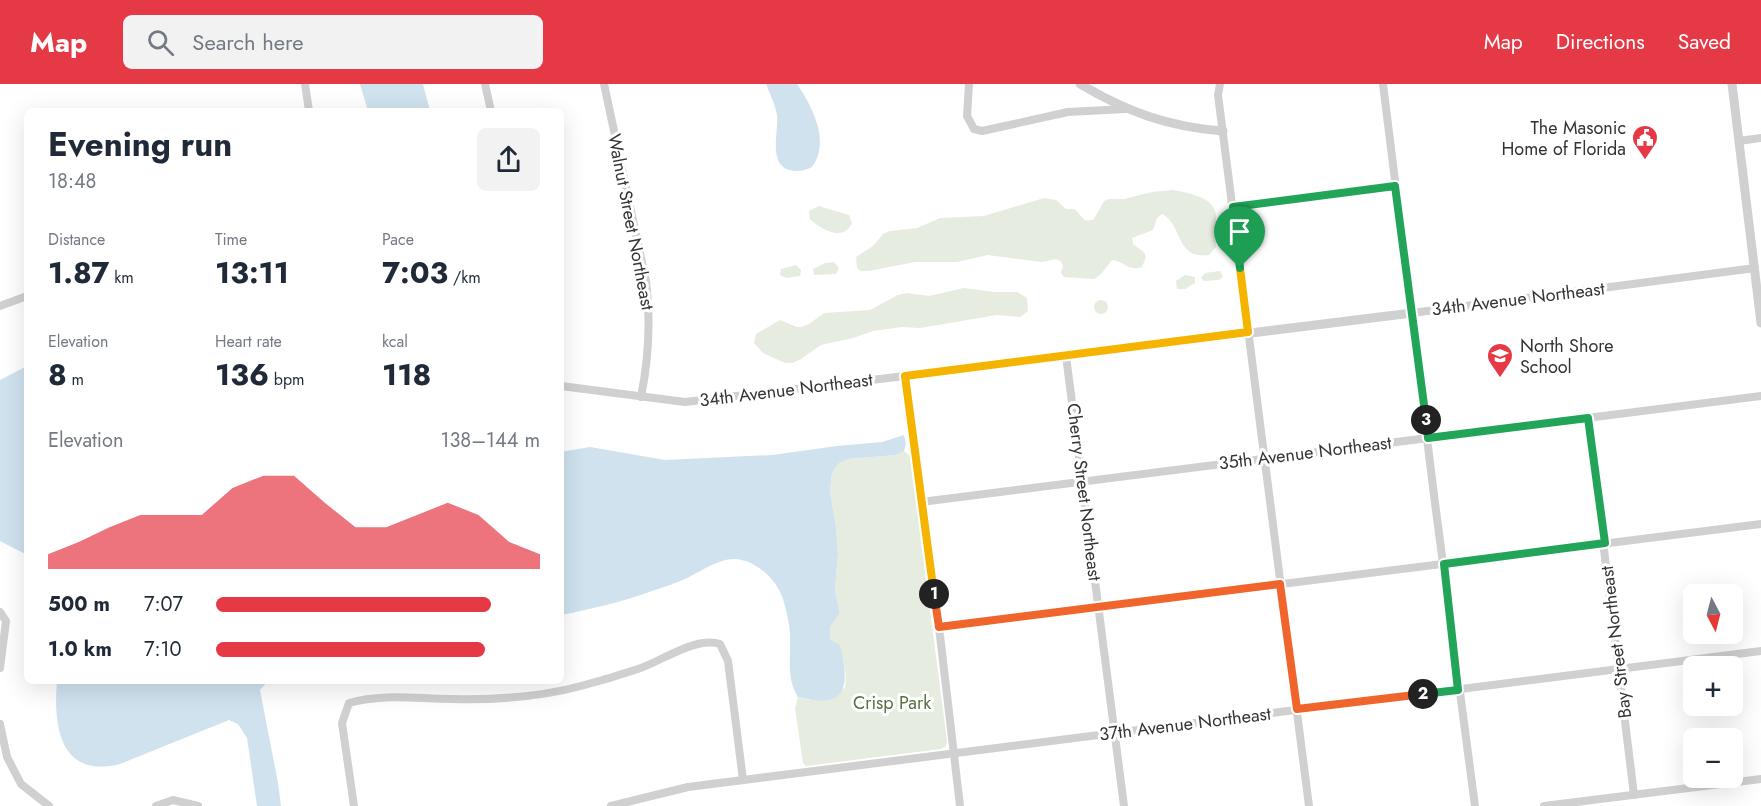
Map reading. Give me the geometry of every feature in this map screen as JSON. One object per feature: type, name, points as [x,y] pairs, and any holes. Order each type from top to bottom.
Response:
[{"type":"street","points":[[305,84],[309,108]]},
{"type":"street","points":[[485,84],[490,108]]},
{"type":"street","name":"Walnut Street Northeast","points":[[604,84],[646,281],[650,312],[648,364],[640,397]]},
{"type":"street","points":[[969,84],[966,116],[974,129],[982,131],[1068,112],[1125,109]]},
{"type":"street","points":[[1080,84],[1125,109],[1170,123],[1223,131]]},
{"type":"street","points":[[1220,84],[1218,94],[1309,806]]},
{"type":"street","points":[[1383,84],[1458,690],[1475,806]]},
{"type":"street","points":[[1732,84],[1758,267],[1761,323]]},
{"type":"street","points":[[1739,141],[1761,138]]},
{"type":"street","points":[[1233,207],[1395,186]]},
{"type":"street","name":"34th Avenue Northeast","points":[[564,386],[685,402],[1412,313],[1758,267]]},
{"type":"street","points":[[0,306],[24,297]]},
{"type":"street","name":"Cherry Street Northeast","points":[[1066,356],[1124,806]]},
{"type":"street","points":[[905,376],[939,627],[960,806]]},
{"type":"street","name":"35th Avenue Northeast","points":[[921,502],[1761,396]]},
{"type":"street","name":"Bay Street Northeast","points":[[1588,418],[1634,795]]},
{"type":"street","points":[[939,627],[1761,524]]},
{"type":"street","points":[[0,612],[6,621],[0,668]]},
{"type":"street","points":[[354,806],[342,723],[349,703],[370,697],[454,699],[521,697],[579,687],[640,669],[693,645],[710,641],[720,644],[728,661],[743,780]]},
{"type":"street","name":"37th Avenue Northeast","points":[[611,806],[688,787],[1761,651]]},
{"type":"street","points":[[0,724],[7,757],[21,784],[49,806]]},
{"type":"street","points":[[1544,806],[1761,779]]},
{"type":"street","points":[[156,806],[173,800],[198,806]]},
{"type":"green space","points":[[1173,190],[1201,197],[1212,206],[1216,220],[1214,230],[1216,247],[1209,255],[1190,252],[1169,219],[1162,214],[1157,218],[1153,230],[1132,238],[1133,244],[1144,252],[1146,257],[1142,267],[1134,268],[1112,260],[1094,279],[1064,277],[1061,273],[1063,266],[1061,261],[1056,259],[1042,262],[988,255],[957,262],[915,262],[869,271],[861,271],[857,268],[856,257],[873,246],[883,234],[917,228],[940,218],[984,216],[1044,198],[1056,200],[1066,209],[1074,209],[1084,220],[1090,220],[1094,219],[1104,201],[1109,199],[1124,199],[1152,192]]},
{"type":"green space","points":[[819,206],[849,215],[852,223],[844,232],[826,230],[810,219],[809,211]]},
{"type":"green space","points":[[834,262],[839,268],[836,274],[814,275],[813,269],[825,263]]},
{"type":"green space","points":[[796,265],[801,270],[800,276],[786,278],[780,275],[781,269]]},
{"type":"green space","points":[[1220,271],[1223,277],[1219,280],[1204,281],[1201,278],[1205,273]]},
{"type":"green space","points":[[1185,275],[1195,277],[1195,283],[1185,289],[1177,289],[1176,281]]},
{"type":"green space","points":[[964,288],[993,292],[1017,292],[1027,298],[1028,311],[1020,317],[997,315],[920,328],[902,327],[873,331],[821,345],[792,363],[785,363],[763,353],[754,343],[756,334],[780,320],[801,327],[824,313],[870,310],[898,295],[907,293],[929,296]]},
{"type":"green space","points":[[1098,300],[1104,300],[1108,307],[1104,314],[1098,314],[1094,310],[1094,304]]},
{"type":"green space","name":"Crisp Park","points":[[904,451],[910,456],[946,746],[941,749],[806,766],[803,763],[795,708],[798,697],[809,700],[845,688],[846,676],[840,645],[830,639],[830,627],[840,613],[835,591],[838,554],[830,492],[832,473],[838,464],[848,459],[896,455]]},
{"type":"water","points":[[360,84],[423,84],[429,108],[367,108]]},
{"type":"water","points":[[766,84],[797,84],[808,103],[820,136],[820,147],[812,167],[792,171],[779,161],[776,146],[777,115]]},
{"type":"water","points":[[24,368],[24,553],[0,541],[0,380]]},
{"type":"water","points":[[904,435],[906,444],[904,451],[896,455],[848,459],[838,464],[832,473],[830,492],[838,554],[835,591],[840,613],[830,627],[830,639],[840,645],[845,672],[842,691],[836,697],[815,700],[798,697],[790,675],[790,631],[783,599],[771,579],[751,563],[730,559],[644,594],[564,614],[564,451],[590,447],[665,460],[772,455],[882,442]]},
{"type":"water","points":[[57,684],[265,684],[260,690],[281,806],[257,806],[247,738],[238,724],[229,720],[120,764],[100,767],[84,764],[64,745],[59,731]]},
{"type":"place","name":"The Masonic Home of Florida","points":[[1645,161]]},
{"type":"place","name":"North Shore School","points":[[1500,379]]},
{"type":"route","points":[[1395,186],[1428,438],[1588,418],[1605,543],[1444,564],[1458,690],[1297,709],[1280,584],[939,627],[905,376],[1248,332],[1240,268],[1233,207],[1395,186]]}]
